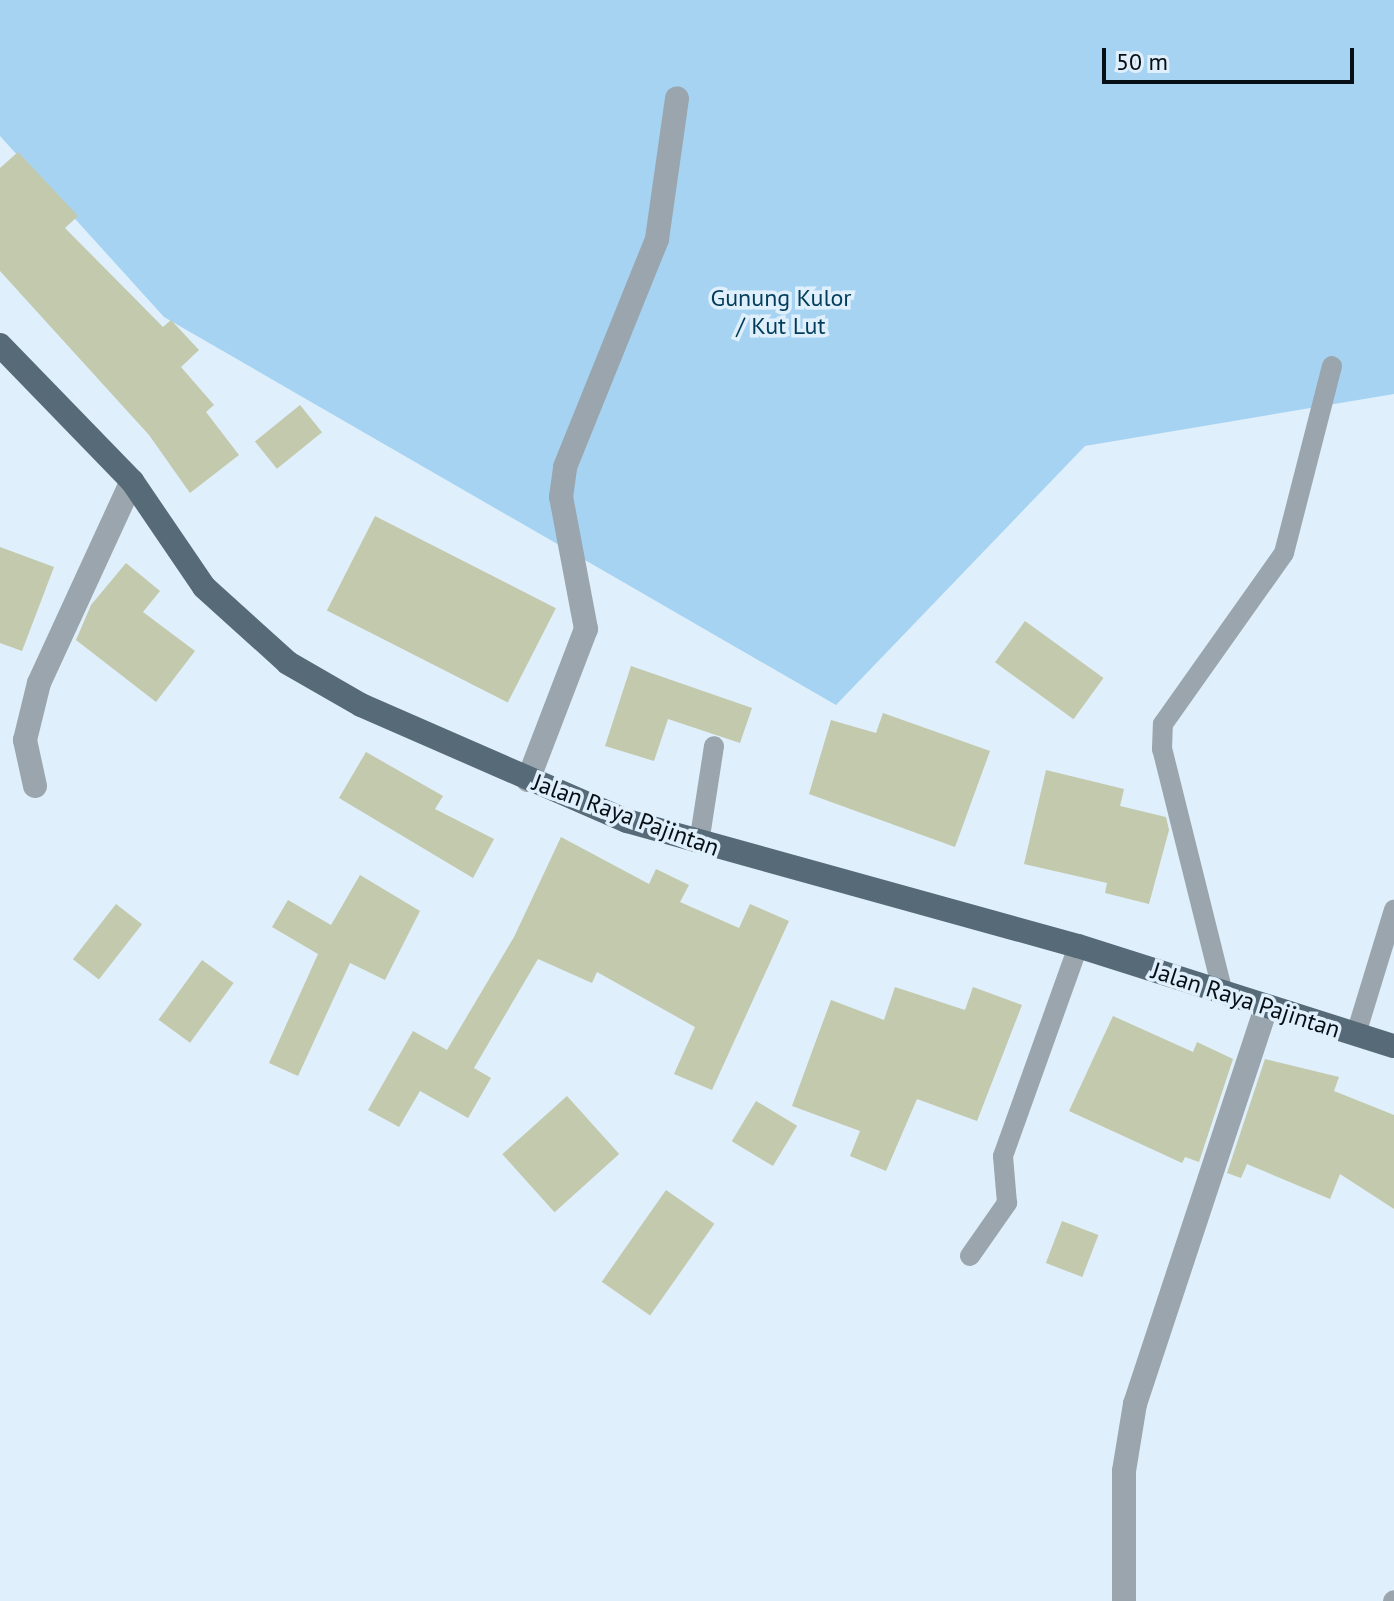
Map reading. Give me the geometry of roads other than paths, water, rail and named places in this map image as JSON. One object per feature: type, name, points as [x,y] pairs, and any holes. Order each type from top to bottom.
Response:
[{"type":"main road","name":"Jalan Raya Pajintan","points":[[0,345],[132,481],[204,587],[288,663],[396,723],[528,780],[699,843],[1078,946],[1394,1046]]},
{"type":"street","points":[[528,780],[586,629],[561,497],[565,467],[657,239],[677,98]]},
{"type":"street","points":[[35,786],[25,740],[39,683],[132,481]]},
{"type":"street","points":[[1124,1601],[1124,1471],[1141,1379],[1266,1007]]},
{"type":"lane","points":[[1223,993],[1162,749],[1163,724],[1279,563],[1332,366]]},
{"type":"lane","points":[[699,843],[714,746]]},
{"type":"lane","points":[[1356,1034],[1394,910]]},
{"type":"lane","points":[[970,1256],[1007,1203],[1003,1156],[1078,946]]},
{"type":"park label","name":"Gunung Kulor / Kut Lut","points":[[781,312]]}]
